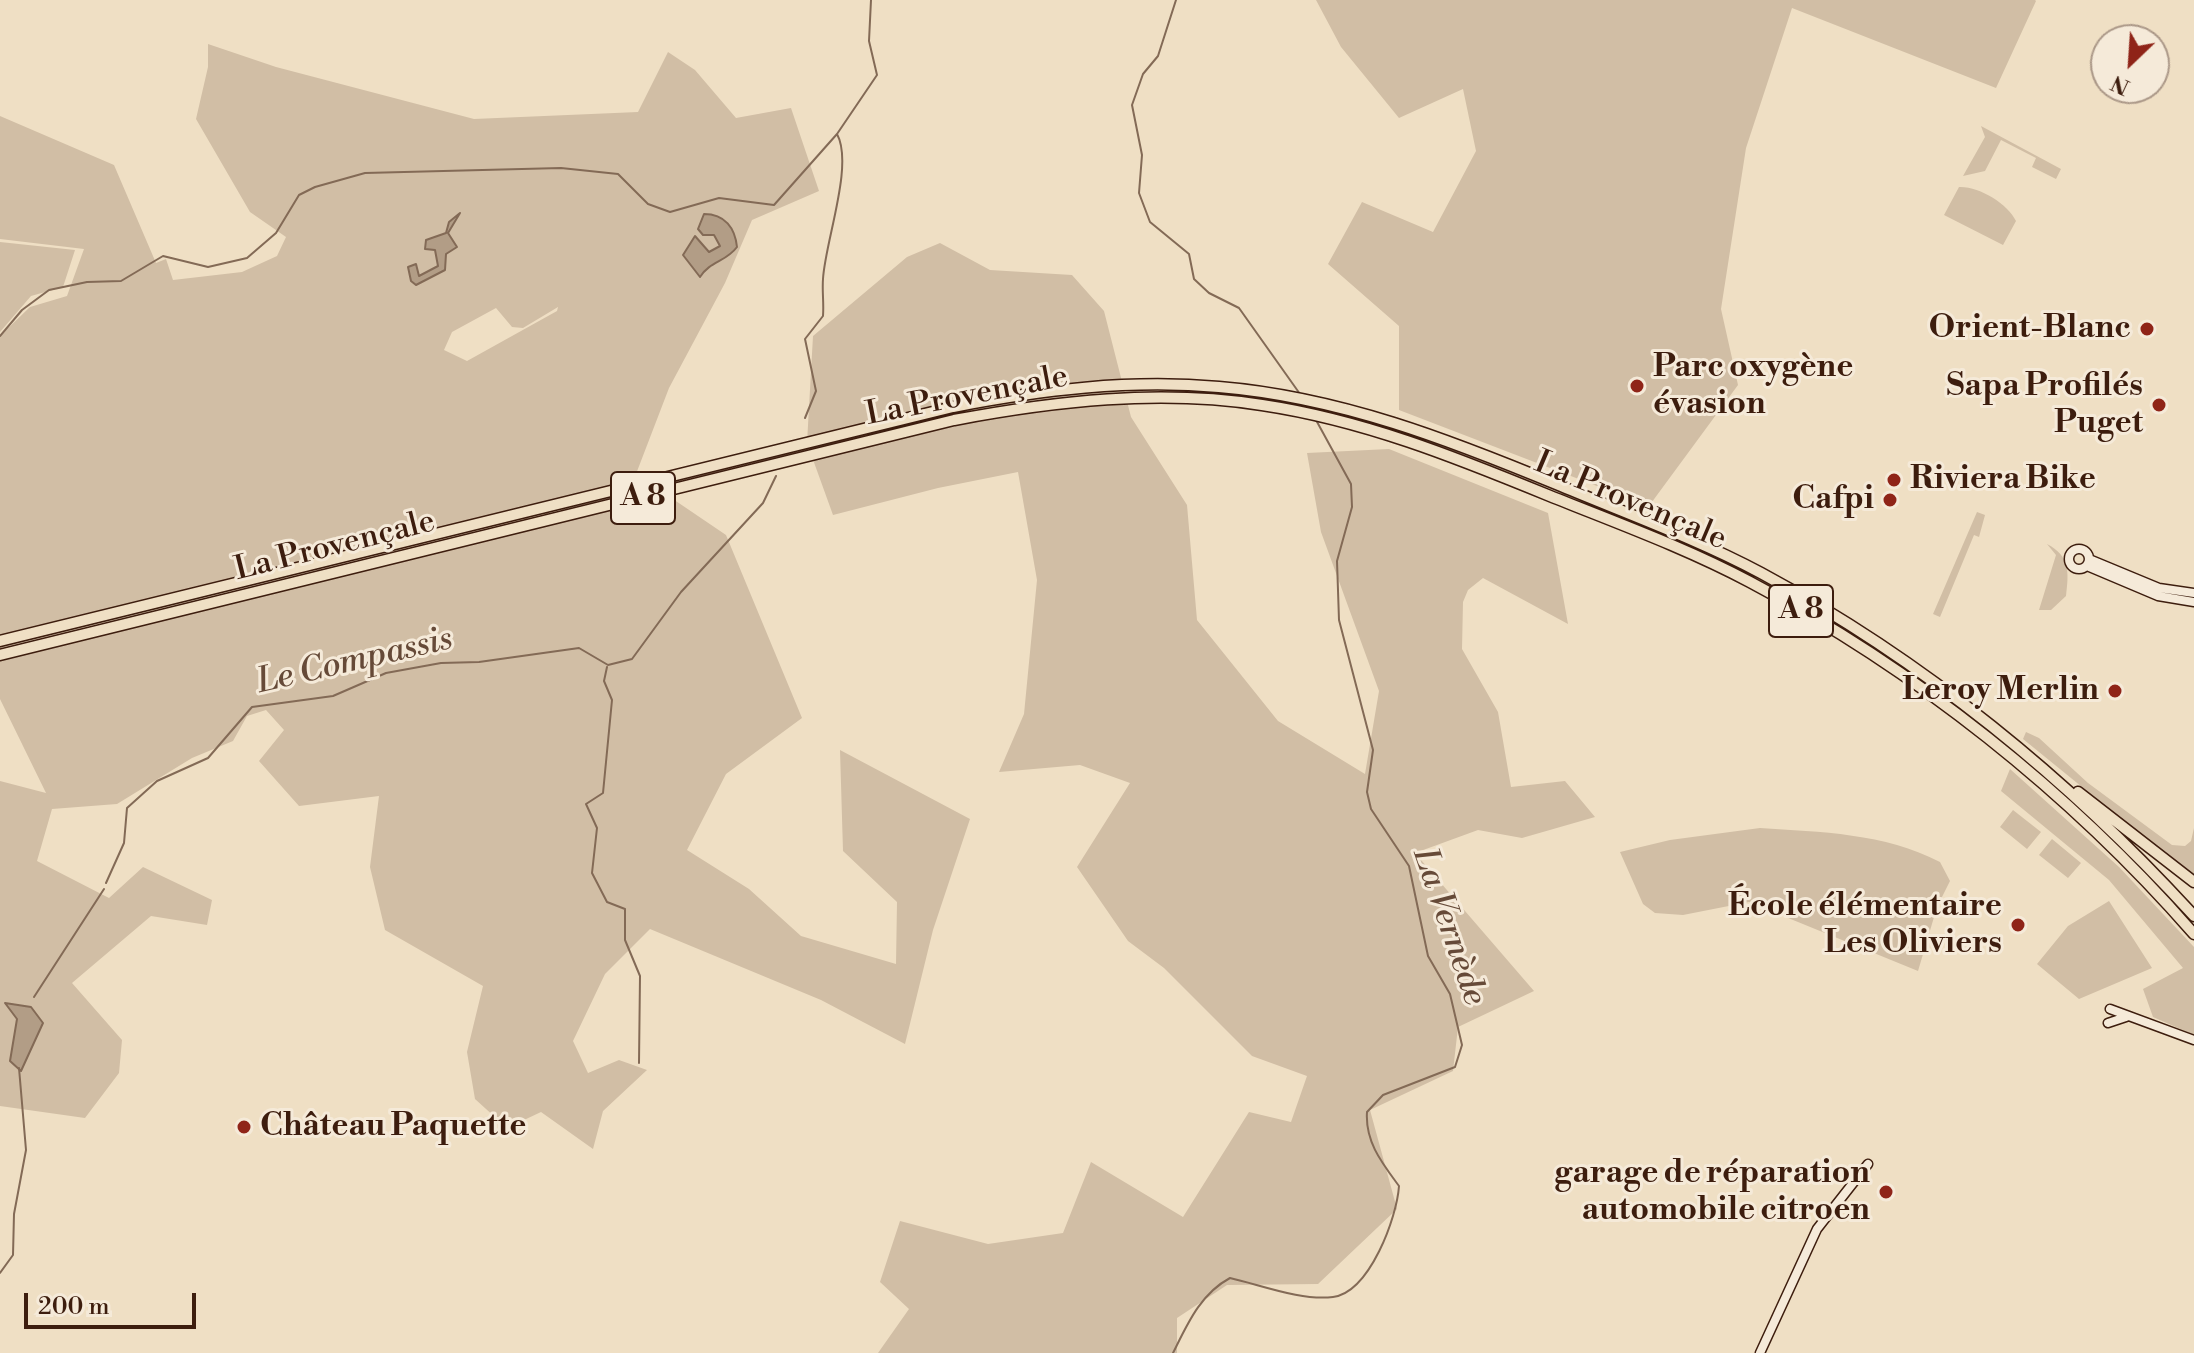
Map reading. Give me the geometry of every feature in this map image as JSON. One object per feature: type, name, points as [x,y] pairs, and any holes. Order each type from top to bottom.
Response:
[{"type":"highway","name":"La Provençale","points":[[0,641],[953,407],[1036,391],[1121,385],[1206,386],[1284,395],[1321,402],[1465,446],[1715,550],[1849,625],[1938,685],[2025,754],[2104,824],[2194,916]]},
{"type":"highway","name":"La Provençale","points":[[0,655],[954,420],[1024,407],[1173,398],[1293,411],[1418,443],[1663,542],[1749,581],[1829,627],[1930,696],[2032,777],[2113,850],[2194,934]]},
{"type":"highway","points":[[2025,754],[2194,882]]},
{"type":"street","points":[[2194,593],[2159,588],[2088,562],[2158,596],[2194,602]]},
{"type":"street","points":[[2110,1009],[2194,1040]]},
{"type":"street","points":[[2108,1023],[2127,1017]]},
{"type":"street","points":[[1762,1351],[1817,1229],[1868,1164]]},
{"type":"shaded area","points":[[1316,0],[2036,1],[1996,88],[1792,8],[1746,148],[1721,309],[1738,385],[1649,506],[1399,410],[1399,326],[1328,264],[1362,202],[1433,232],[1476,151],[1463,89],[1399,118],[1341,47]]},
{"type":"shaded area","points":[[208,44],[276,67],[474,119],[638,112],[668,52],[695,70],[736,118],[791,108],[819,191],[752,220],[725,283],[669,388],[636,474],[726,535],[802,718],[726,774],[687,850],[749,889],[801,936],[896,964],[897,902],[843,851],[840,750],[970,819],[933,930],[905,1044],[821,1000],[650,929],[605,974],[573,1041],[588,1073],[619,1060],[647,1070],[603,1111],[593,1149],[541,1112],[507,1128],[475,1099],[467,1052],[483,986],[385,930],[370,867],[379,796],[299,806],[259,761],[284,730],[266,710],[247,716],[233,741],[192,758],[117,804],[52,809],[37,861],[109,898],[143,867],[212,900],[207,925],[151,916],[72,983],[122,1040],[119,1073],[85,1118],[0,1106],[0,781],[46,793],[0,699],[0,336],[30,307],[67,296],[84,249],[0,239],[0,116],[114,165],[156,263],[166,259],[173,280],[242,272],[277,256],[286,237],[250,212],[196,119],[208,67]],"holes":[[[558,307],[557,311],[467,361],[444,350],[452,332],[496,308],[512,327],[523,328]]]},
{"type":"shaded area","points":[[1981,126],[2061,169],[2056,179],[2032,167],[2036,158],[2001,140],[1985,171],[1963,176],[1985,137]]},
{"type":"shaded area","points":[[1959,187],[1984,193],[2012,215],[2016,221],[2003,245],[1944,215]]},
{"type":"shaded area","points":[[460,213],[448,233],[457,247],[446,254],[445,270],[416,285],[411,281],[408,267],[416,264],[419,276],[438,266],[435,250],[425,249],[426,240],[446,233],[449,222]]},
{"type":"shaded area","points":[[704,214],[718,216],[728,223],[737,247],[700,277],[683,255],[695,236],[709,252],[720,246],[714,235],[703,235],[698,229]]},
{"type":"shaded area","points":[[0,242],[75,250],[63,287],[31,296],[0,332]]},
{"type":"shaded area","points":[[940,243],[990,270],[1072,275],[1104,311],[1131,417],[1187,505],[1197,620],[1278,721],[1365,774],[1379,691],[1321,532],[1307,453],[1389,449],[1548,513],[1568,624],[1483,578],[1468,590],[1463,602],[1462,649],[1498,712],[1511,787],[1565,781],[1595,817],[1522,838],[1478,830],[1415,853],[1534,991],[1458,1027],[1453,1071],[1370,1110],[1397,1209],[1318,1284],[1227,1285],[1177,1318],[1177,1353],[878,1353],[909,1309],[880,1282],[900,1221],[988,1244],[1063,1233],[1091,1162],[1183,1217],[1249,1112],[1291,1122],[1307,1076],[1252,1056],[1164,968],[1128,941],[1077,867],[1130,783],[1080,765],[999,772],[1024,714],[1037,580],[1018,472],[938,488],[833,515],[807,443],[813,336],[907,257]]},
{"type":"shaded area","points":[[1977,512],[1985,515],[1979,537],[1974,535],[1940,617],[1933,614]]},
{"type":"shaded area","points":[[2047,544],[2064,559],[2068,579],[2066,596],[2051,610],[2039,610],[2056,555]]},
{"type":"shaded area","points":[[2026,732],[2039,738],[2088,783],[2172,845],[2185,846],[2191,841],[2194,828],[2194,878],[2023,739]]},
{"type":"shaded area","points":[[2010,769],[2119,867],[2194,947],[2194,1035],[2153,1017],[2143,989],[2183,968],[2109,880],[2001,791]]},
{"type":"shaded area","points":[[2013,810],[2041,832],[2027,849],[2000,827]]},
{"type":"shaded area","points":[[1760,828],[1875,840],[1919,852],[1940,862],[1950,881],[1937,907],[1918,971],[1749,902],[1683,915],[1655,913],[1643,904],[1620,852],[1670,840]]},
{"type":"shaded area","points":[[2052,839],[2081,863],[2068,878],[2039,855]]},
{"type":"shaded area","points":[[2109,901],[2152,968],[2079,999],[2037,964],[2068,926]]},
{"type":"shaded area","points":[[5,1003],[31,1007],[43,1023],[21,1071],[10,1061],[17,1019]]},
{"type":"waterway","points":[[0,336],[22,310],[49,290],[87,282],[121,281],[163,256],[208,267],[247,258],[276,233],[299,195],[315,187],[365,173],[561,168],[618,174],[648,204],[670,212],[719,198],[774,205],[837,134],[877,75],[869,41],[871,0]]},
{"type":"waterway","name":"La Vernède","points":[[1176,0],[1158,56],[1143,74],[1132,105],[1142,155],[1139,193],[1150,222],[1189,254],[1194,279],[1209,293],[1239,308],[1300,394]]},
{"type":"waterway","name":"Le Compassis","points":[[805,418],[816,391],[805,339],[823,316],[825,263],[841,184],[841,148],[837,134]]},
{"type":"waterway","name":"La Vernède","points":[[1173,1353],[1202,1301],[1230,1278],[1295,1295],[1321,1298],[1346,1292],[1359,1282],[1370,1268],[1387,1233],[1399,1186],[1372,1143],[1367,1112],[1383,1095],[1455,1067],[1462,1045],[1450,994],[1428,956],[1409,866],[1371,809],[1367,792],[1373,750],[1339,620],[1337,561],[1352,507],[1351,484],[1316,420]]},
{"type":"waterway","name":"Le Compassis","points":[[106,883],[124,843],[127,808],[157,781],[208,758],[252,707],[333,696],[386,673],[441,663],[479,662],[579,648],[608,665],[632,659],[681,592],[763,503],[776,476]]},
{"type":"waterway","name":"Le Compassis","points":[[607,667],[604,681],[612,700],[603,793],[586,804],[597,828],[592,873],[607,902],[625,909],[625,940],[640,976],[639,1063]]},
{"type":"waterway","points":[[34,997],[104,889]]},
{"type":"waterway","points":[[0,1273],[13,1255],[14,1214],[26,1150],[19,1068]]},
{"type":"place","name":"Orient-Blanc","points":[[2147,329]]},
{"type":"place","name":"Parc oxygène évasion","points":[[1637,386]]},
{"type":"place","name":"Sapa Profilés Puget","points":[[2159,405]]},
{"type":"place","name":"Riviera Bike","points":[[1894,480]]},
{"type":"place","name":"Cafpi","points":[[1890,500]]},
{"type":"place","name":"Leroy Merlin","points":[[2115,691]]},
{"type":"place","name":"École élémentaire Les Oliviers","points":[[2018,925]]},
{"type":"place","name":"Château Paquette","points":[[244,1127]]},
{"type":"place","name":"garage de réparation automobile citroen","points":[[1886,1192]]}]
